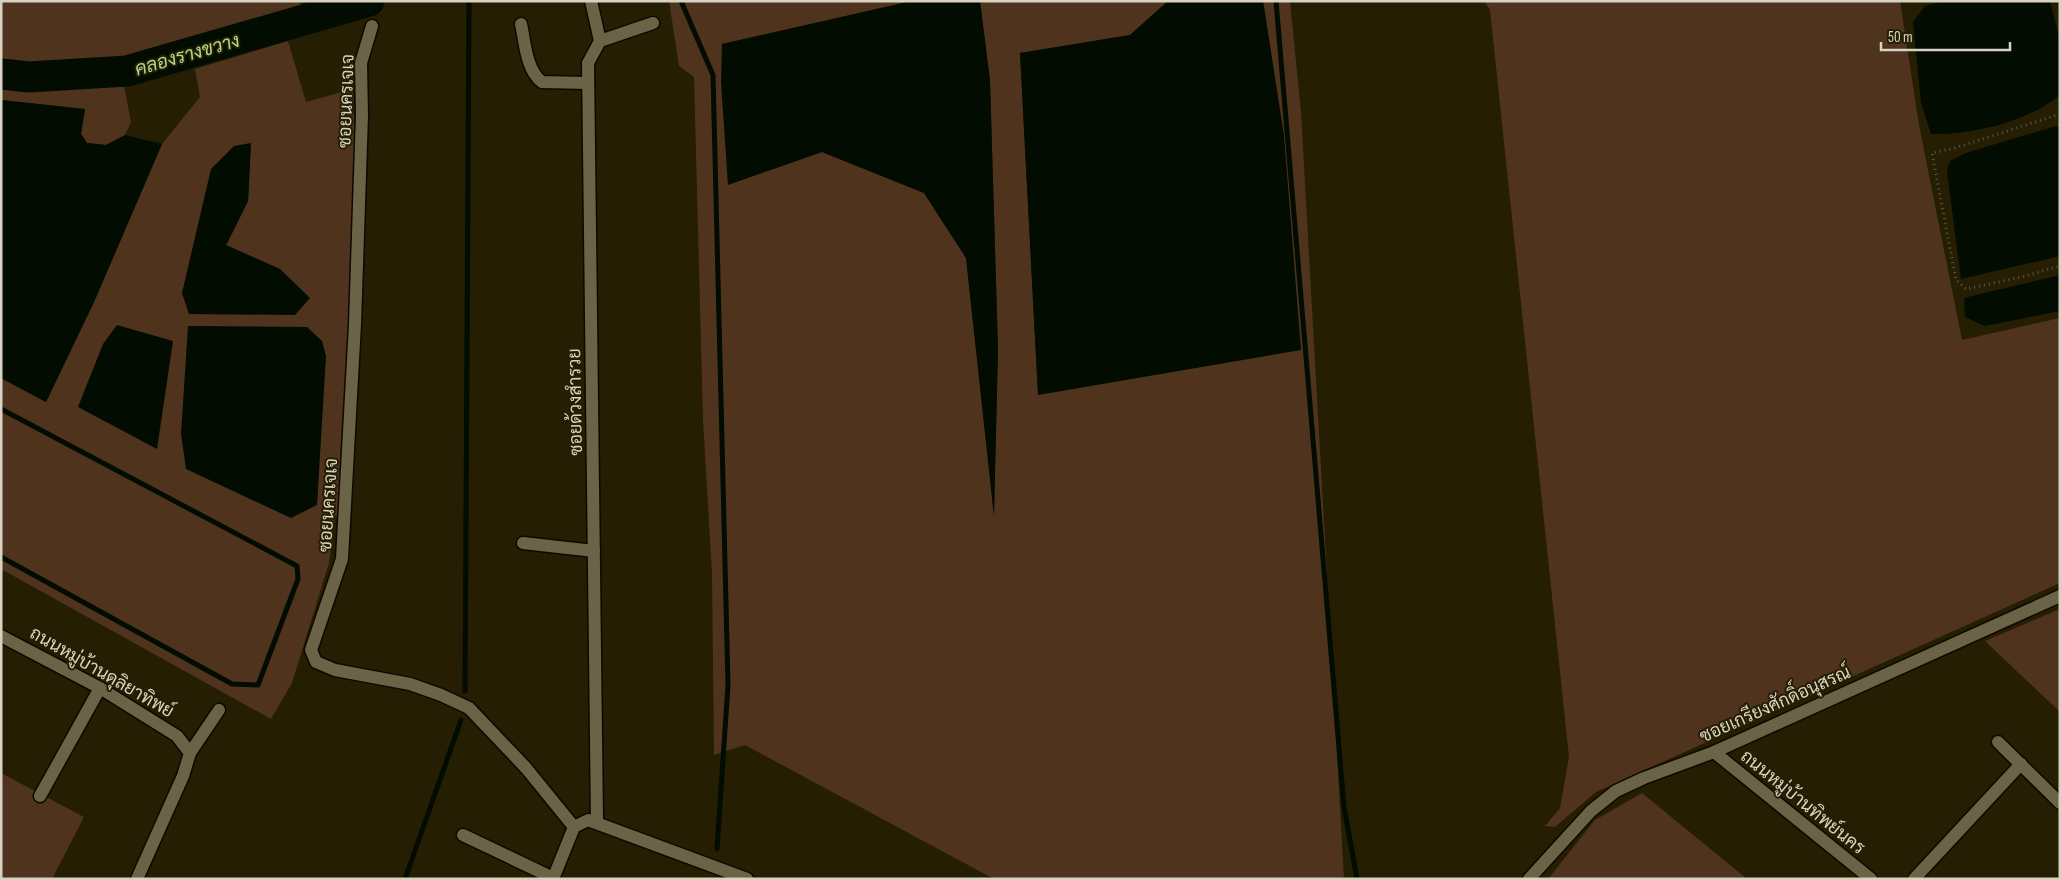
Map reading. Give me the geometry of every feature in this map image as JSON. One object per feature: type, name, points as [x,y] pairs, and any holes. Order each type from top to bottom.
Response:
[{"type":"street","points":[[591,1],[600,41],[652,23]]},
{"type":"street","points":[[521,24],[530,66],[536,77],[542,82],[588,84]]},
{"type":"street","name":"ซอยนครเจเจ","points":[[372,26],[362,63],[355,324],[342,559],[311,650],[316,662],[335,670],[410,684],[469,708],[526,768],[574,827]]},
{"type":"street","name":"ซอยด้วงสำรวย","points":[[598,822],[588,63],[600,41]]},
{"type":"street","points":[[523,542],[594,551]]},
{"type":"street","name":"ซอยเกรียงศักดิ์อนุสรณ์","points":[[1529,879],[1591,811],[1616,791],[1644,778],[1714,752],[2060,596]]},
{"type":"street","name":"ถนนหมู่บ้านดุลิยาทิพย์","points":[[3,639],[100,688],[177,736],[190,753]]},
{"type":"street","points":[[40,796],[100,688]]},
{"type":"street","points":[[137,879],[183,776],[190,753],[219,710]]},
{"type":"street","points":[[1998,742],[2060,803]]},
{"type":"street","name":"ถนนหมู่บ้านทิพย์นคร","points":[[1714,752],[1871,879]]},
{"type":"street","points":[[1914,879],[2021,764]]},
{"type":"street","points":[[463,835],[553,878],[574,827],[588,820],[598,822],[747,879]]},
{"type":"path","points":[[2060,114],[1955,148],[1932,153],[1956,280],[1966,289],[2026,276],[2060,266]]},
{"type":"shaded area","points":[[1,1],[300,1],[301,10],[126,67],[24,71],[1,69]]},
{"type":"shaded area","points":[[669,1],[912,1],[722,44],[728,184],[822,152],[924,193],[966,258],[994,512],[998,349],[990,81],[980,1],[1168,1],[1130,35],[1020,53],[1038,395],[1284,136],[1263,1],[1290,1],[1301,112],[1344,879],[994,879],[745,745],[714,755],[712,574],[703,420],[694,77],[679,66]]},
{"type":"shaded area","points":[[912,1],[980,1],[990,81],[998,349],[994,517],[966,258],[924,193],[822,152],[728,185],[721,82],[722,44]]},
{"type":"shaded area","points":[[1168,1],[1263,1],[1284,136],[1301,350],[1038,395],[1020,53],[1130,35]]},
{"type":"shaded area","points":[[1484,1],[1900,1],[1919,125],[1962,340],[2060,318],[2060,583],[1596,792],[1555,827],[1545,826],[1560,808],[1569,757],[1490,10]]},
{"type":"shaded area","points":[[1943,1],[2050,1],[2060,41],[2060,95],[2032,113],[1999,125],[1964,132],[1931,134],[1921,103],[1913,22],[1925,6]]},
{"type":"shaded area","points":[[288,41],[306,102],[353,89],[356,193],[341,506],[335,518],[329,563],[292,683],[271,719],[1,569],[1,378],[46,402],[94,302],[162,144],[200,97],[195,69]],"holes":[[[251,144],[248,201],[226,246]]]},
{"type":"shaded area","points":[[124,86],[131,122],[125,135],[106,145],[87,143],[81,134],[85,109],[1,100],[1,87]]},
{"type":"shaded area","points":[[1,100],[85,109],[81,134],[87,143],[106,145],[125,135],[162,144],[94,302],[46,402],[1,378]]},
{"type":"shaded area","points":[[2056,126],[2060,128],[2060,256],[1961,279],[1947,171],[1950,161],[1966,153]]},
{"type":"shaded area","points":[[251,143],[248,201],[226,245],[280,269],[310,298],[295,315],[189,314],[182,293],[211,169],[234,146]]},
{"type":"shaded area","points":[[2060,275],[2060,311],[1985,326],[1965,317],[1964,298]]},
{"type":"shaded area","points":[[117,325],[173,341],[157,449],[78,407],[103,344]]},
{"type":"shaded area","points":[[188,326],[307,327],[322,341],[326,356],[317,505],[291,518],[186,469],[181,434]]},
{"type":"shaded area","points":[[2060,609],[2060,712],[1985,641]]},
{"type":"shaded area","points":[[1,773],[84,817],[52,879],[1,879]]},
{"type":"shaded area","points":[[1642,793],[1747,879],[1548,879],[1595,820]]},
{"type":"waterway","name":"คลองรางขวาง","points":[[1,74],[29,77],[127,71],[369,1]]},
{"type":"waterway","points":[[465,691],[469,1]]},
{"type":"waterway","points":[[681,1],[713,75],[728,685],[717,849]]},
{"type":"waterway","points":[[1276,1],[1344,807],[1357,879]]},
{"type":"waterway","points":[[1,409],[297,566],[298,579],[258,685],[232,684],[1,557]]},
{"type":"waterway","points":[[405,879],[461,720]]}]
